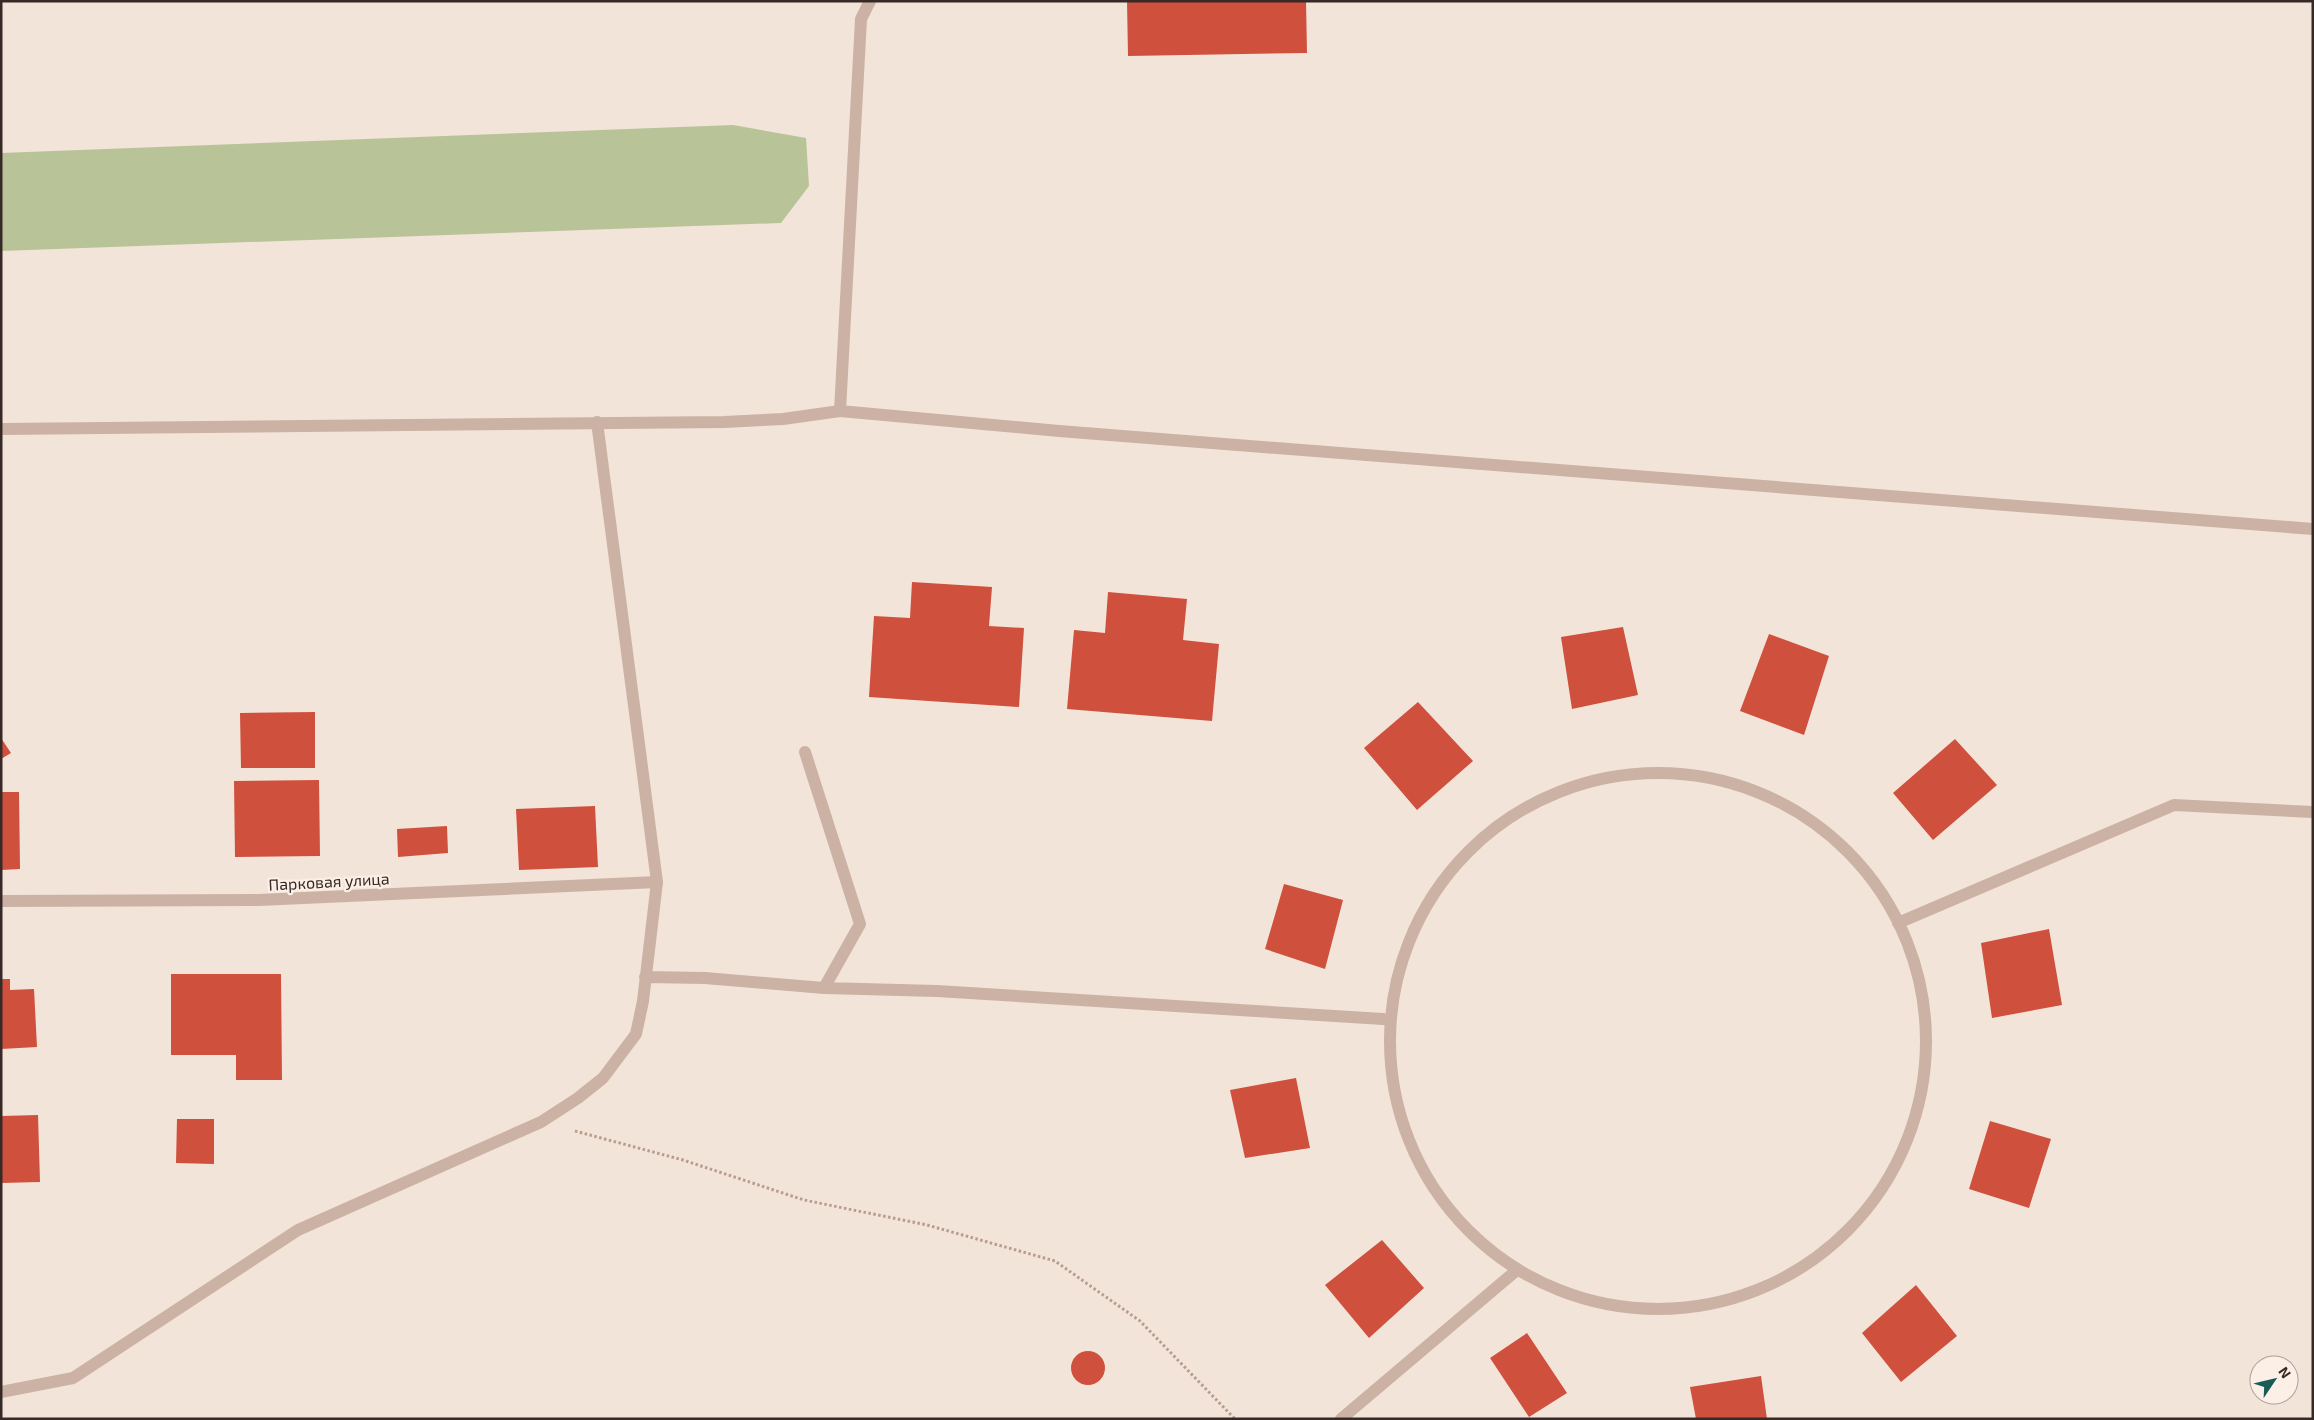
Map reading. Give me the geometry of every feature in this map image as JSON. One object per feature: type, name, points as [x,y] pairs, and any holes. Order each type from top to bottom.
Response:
[{"type":"street","points":[[840,411],[861,19],[870,1]]},
{"type":"street","points":[[1,429],[724,422],[784,419],[840,411],[1059,432],[2313,529]]},
{"type":"street","points":[[1,1392],[73,1378],[298,1230],[541,1122],[578,1098],[603,1078],[636,1034],[643,1001],[657,882],[597,422]]},
{"type":"street","points":[[805,752],[860,924],[824,988]]},
{"type":"street","points":[[1618,774],[1712,777],[1799,811],[1869,872],[1898,923],[1914,954],[1929,1046],[1915,1126],[1879,1198],[1822,1256],[1751,1295],[1672,1311],[1591,1303],[1517,1270],[1447,1208],[1403,1126],[1384,1020],[1408,942],[1457,862],[1530,804],[1618,774]]},
{"type":"street","points":[[1898,923],[2174,805],[2313,812]]},
{"type":"street","name":"Парковая улица","points":[[1,902],[259,900],[657,882]]},
{"type":"street","points":[[645,978],[705,978],[824,988],[937,991],[1384,1020]]},
{"type":"street","points":[[1340,1419],[1517,1270]]},
{"type":"path","points":[[541,1122],[683,1160],[804,1200],[927,1225],[1055,1261],[1140,1321],[1235,1419]]},
{"type":"green space","points":[[733,125],[806,138],[809,186],[781,223],[1,251],[1,153]]},
{"type":"building","points":[[1127,1],[1306,1],[1307,53],[1128,56]]},
{"type":"building","points":[[912,582],[992,587],[989,626],[1024,628],[1019,707],[869,697],[874,616],[910,618]]},
{"type":"building","points":[[1108,592],[1187,599],[1183,640],[1219,644],[1212,721],[1067,709],[1074,630],[1105,633]]},
{"type":"building","points":[[1623,627],[1638,695],[1572,709],[1561,637]]},
{"type":"building","points":[[1769,634],[1829,656],[1804,735],[1740,711]]},
{"type":"building","points":[[1418,702],[1473,761],[1417,810],[1364,748]]},
{"type":"building","points":[[315,712],[315,768],[241,768],[240,713]]},
{"type":"building","points":[[1,738],[11,753],[1,759]]},
{"type":"building","points":[[1955,739],[1997,785],[1933,840],[1893,793]]},
{"type":"building","points":[[319,780],[320,856],[235,857],[234,781]]},
{"type":"building","points":[[1,792],[19,792],[20,869],[1,870]]},
{"type":"building","points":[[595,806],[598,867],[519,870],[516,809]]},
{"type":"building","points":[[447,826],[448,853],[398,857],[397,829]]},
{"type":"building","points":[[1284,884],[1343,900],[1325,969],[1265,949]]},
{"type":"building","points":[[2049,929],[2062,1005],[1992,1018],[1981,943]]},
{"type":"building","points":[[171,974],[281,974],[282,1080],[236,1080],[236,1055],[171,1055]]},
{"type":"building","points":[[1,979],[10,979],[10,990],[34,989],[37,1047],[1,1049]]},
{"type":"building","points":[[1296,1078],[1310,1148],[1245,1158],[1230,1090]]},
{"type":"building","points":[[38,1115],[40,1182],[1,1183],[1,1116]]},
{"type":"building","points":[[177,1119],[214,1119],[214,1164],[176,1163]]},
{"type":"building","points":[[1990,1121],[2051,1139],[2029,1208],[1969,1189]]},
{"type":"building","points":[[1382,1240],[1424,1288],[1369,1338],[1325,1285]]},
{"type":"building","points":[[1916,1285],[1957,1336],[1901,1382],[1862,1333]]},
{"type":"building","points":[[1527,1333],[1567,1393],[1529,1417],[1490,1358]]},
{"type":"building","points":[[1088,1351],[1100,1356],[1105,1368],[1100,1380],[1088,1385],[1076,1380],[1071,1368],[1076,1356]]},
{"type":"building","points":[[1761,1376],[1767,1419],[1696,1419],[1690,1387]]}]
